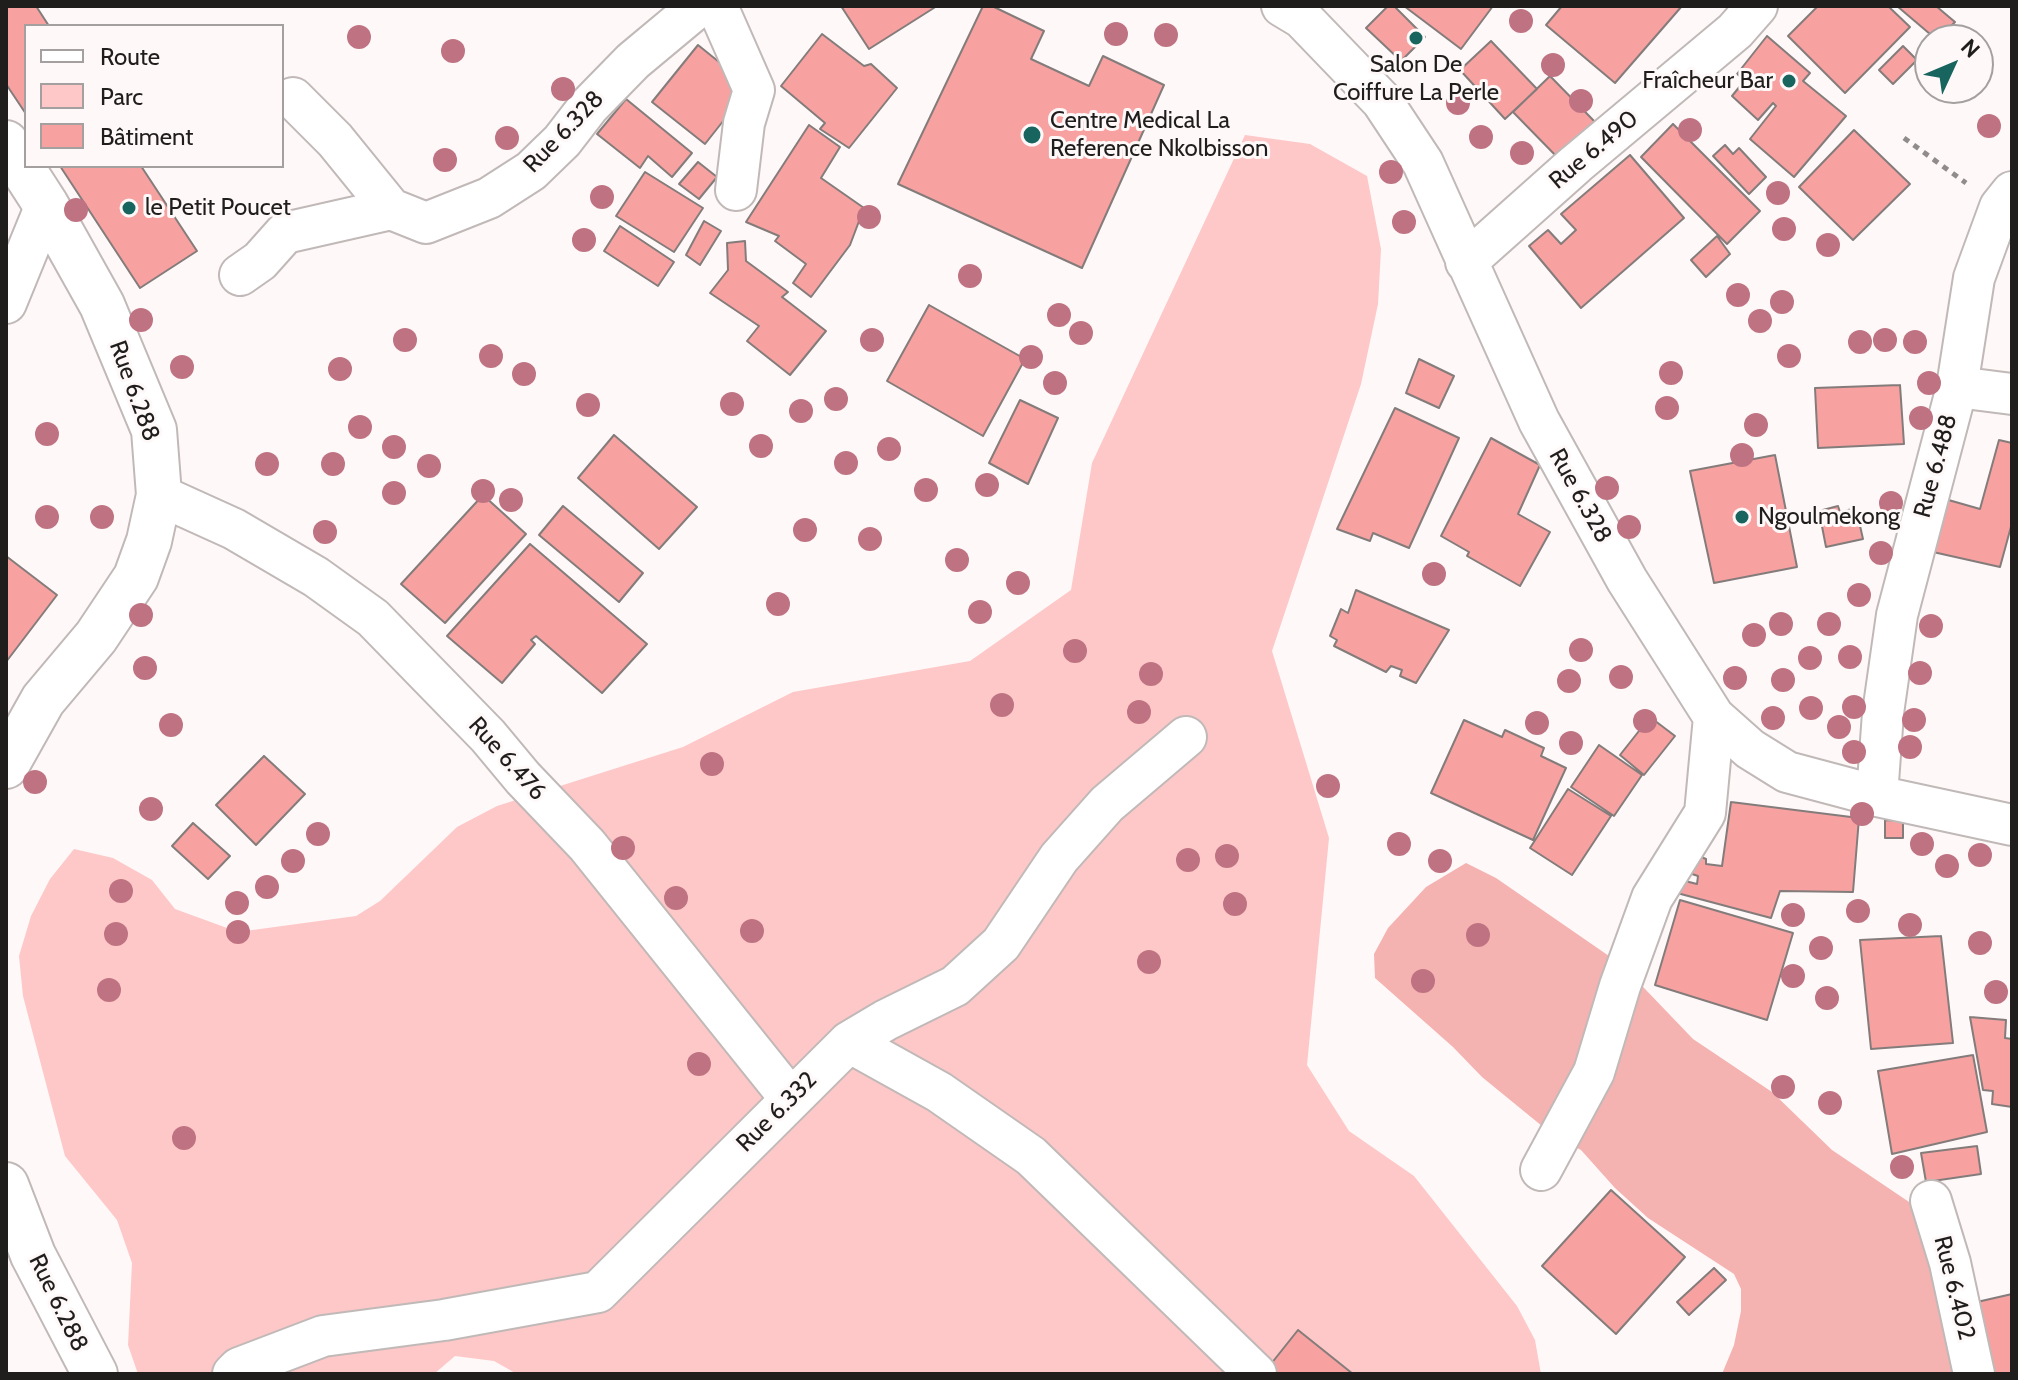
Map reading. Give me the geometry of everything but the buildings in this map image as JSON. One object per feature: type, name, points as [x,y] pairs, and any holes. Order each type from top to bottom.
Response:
[{"type":"street","name":"Rue 6.328","points":[[391,209],[426,223],[489,198],[510,185],[531,171],[562,141],[589,106],[633,61],[699,6]]},
{"type":"street","points":[[717,6],[754,90],[744,123],[736,190]]},
{"type":"street","name":"Rue 6.490","points":[[1466,262],[1576,164],[1735,31],[1757,6]]},
{"type":"street","name":"Rue 6.328","points":[[1296,10],[1382,101],[1423,163],[1539,421],[1627,580],[1714,717],[1750,749],[1787,772],[1877,796],[2012,825]]},
{"type":"street","points":[[240,275],[260,261],[285,233],[391,209],[335,140],[293,98]]},
{"type":"street","name":"Rue 6.288","points":[[6,143],[46,205],[102,305],[154,430],[159,495],[149,541],[136,577],[96,637],[43,700],[6,766]]},
{"type":"street","name":"Rue 6.488","points":[[1877,796],[1883,713],[1897,615],[1959,372],[1974,278],[2006,200]]},
{"type":"street","points":[[6,303],[46,205]]},
{"type":"street","points":[[1959,372],[2012,371]]},
{"type":"street","points":[[1959,372],[2012,394]]},
{"type":"street","name":"Rue 6.476","points":[[159,495],[234,529],[316,577],[373,618],[488,736],[587,845],[790,1098]]},
{"type":"street","points":[[1541,1170],[1594,1072],[1620,986],[1652,898],[1705,813],[1714,717]]},
{"type":"street","name":"Rue 6.332","points":[[233,1374],[239,1368],[323,1336],[444,1320],[598,1292],[849,1042],[955,986],[1001,944],[1059,858],[1107,804],[1186,737]]},
{"type":"street","points":[[849,1042],[939,1092],[1031,1156],[1256,1374]]},
{"type":"street","name":"Rue 6.288","points":[[6,1185],[33,1255],[85,1371]]},
{"type":"street","name":"Rue 6.402","points":[[1931,1201],[1950,1263],[1974,1374]]},
{"type":"path","points":[[1904,138],[2006,200]]},
{"type":"green space","points":[[1245,135],[1310,144],[1367,176],[1381,249],[1378,304],[1361,384],[1272,651],[1329,838],[1307,1065],[1349,1131],[1414,1176],[1517,1306],[1535,1340],[1541,1374],[517,1374],[494,1361],[455,1356],[434,1374],[138,1374],[128,1345],[132,1263],[117,1220],[65,1156],[23,996],[19,956],[31,916],[50,879],[74,849],[113,858],[152,880],[175,909],[238,932],[356,916],[380,901],[457,827],[497,806],[683,747],[793,692],[970,661],[1071,590],[1092,463]]},
{"type":"shaded area","points":[[1466,863],[1496,878],[1622,965],[1693,1039],[1772,1092],[1832,1150],[1912,1204],[1934,1243],[1937,1297],[1958,1374],[1722,1374],[1734,1345],[1741,1311],[1741,1289],[1734,1274],[1648,1218],[1615,1188],[1581,1150],[1553,1135],[1482,1077],[1375,978],[1374,954],[1388,928],[1426,887]]},
{"type":"place","name":"Salon De Coiffure La Perle","points":[[1416,38]]},
{"type":"place","name":"Fraîcheur Bar","points":[[1789,81]]},
{"type":"place","name":"Centre Medical La Reference Nkolbisson","points":[[1032,135]]},
{"type":"place","name":"le Petit Poucet","points":[[129,208]]},
{"type":"place","name":"Ngoulmekong","points":[[1742,517]]}]
